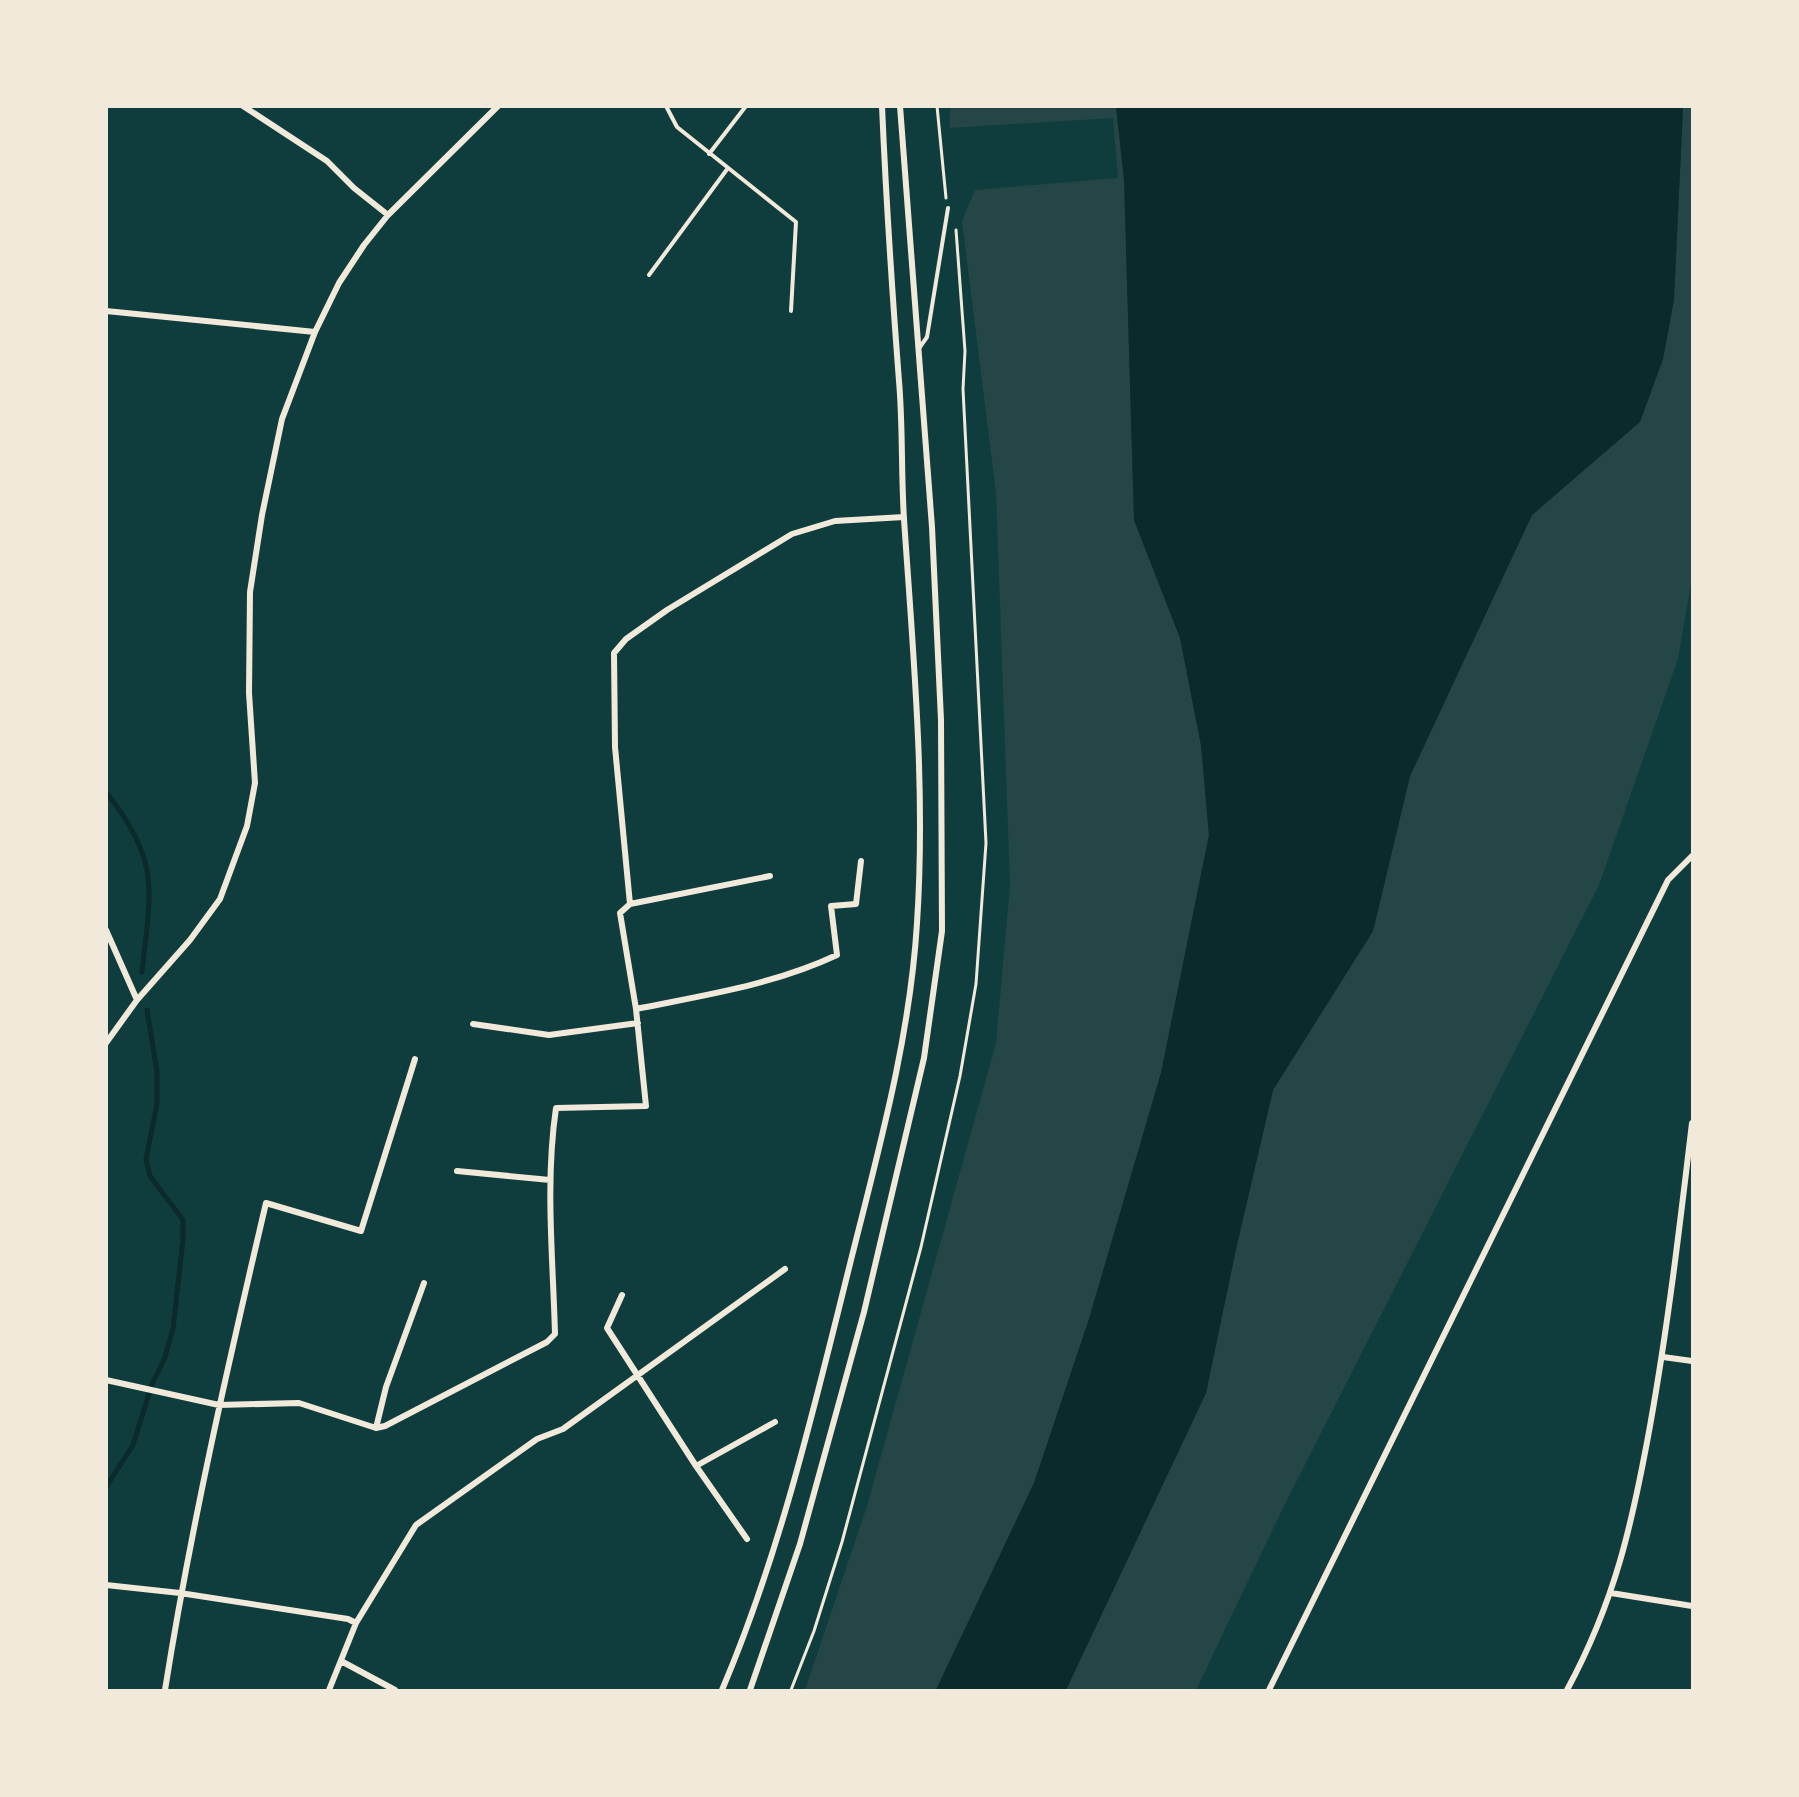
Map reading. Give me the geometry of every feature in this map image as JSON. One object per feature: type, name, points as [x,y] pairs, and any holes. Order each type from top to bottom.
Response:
[{"type":"street","points":[[243,106],[327,160],[354,188],[388,215]]},
{"type":"street","points":[[106,1043],[137,1000],[190,940],[220,899],[247,826],[255,783],[249,693],[250,592],[262,515],[282,419],[315,332],[339,283],[364,245],[388,215],[498,106]]},
{"type":"street","points":[[722,1690],[746,1636],[802,1451],[886,1118],[906,1024],[917,923],[920,797],[914,650],[904,516],[900,385],[889,264],[882,106]]},
{"type":"street","points":[[750,1690],[800,1544],[864,1312],[924,1058],[942,931],[941,720],[932,527],[900,106]]},
{"type":"street","points":[[106,311],[315,332]]},
{"type":"street","points":[[630,904],[615,747],[615,653],[626,639],[667,610],[792,534],[835,521],[904,516]]},
{"type":"street","points":[[1269,1690],[1668,880],[1692,856]]},
{"type":"street","points":[[636,1009],[740,989],[800,972],[837,955],[831,906],[856,904],[861,861]]},
{"type":"street","points":[[106,1380],[219,1406],[299,1403],[376,1428],[385,1426],[547,1342],[555,1334],[550,1149],[556,1108],[646,1106],[638,1023],[620,913],[630,904],[770,876]]},
{"type":"street","points":[[106,930],[137,1000]]},
{"type":"street","points":[[473,1024],[549,1035],[638,1023]]},
{"type":"street","points":[[165,1690],[180,1593],[219,1406],[266,1203],[361,1231],[415,1059]]},
{"type":"street","points":[[1567,1690],[1590,1648],[1611,1593],[1632,1523],[1663,1357],[1692,1123]]},
{"type":"street","points":[[457,1172],[550,1180]]},
{"type":"street","points":[[329,1690],[356,1623],[416,1525],[537,1439],[563,1429],[785,1269]]},
{"type":"street","points":[[376,1428],[386,1387],[424,1283]]},
{"type":"street","points":[[622,1295],[607,1328],[696,1466],[747,1539]]},
{"type":"street","points":[[1663,1357],[1692,1361]]},
{"type":"street","points":[[696,1466],[775,1422]]},
{"type":"street","points":[[106,1585],[180,1593],[348,1619],[356,1623]]},
{"type":"street","points":[[1611,1593],[1692,1606]]},
{"type":"street","points":[[341,1661],[395,1690]]},
{"type":"lane","points":[[666,106],[677,128],[796,222],[790,311]]},
{"type":"lane","points":[[710,154],[746,106]]},
{"type":"lane","points":[[649,275],[728,168]]},
{"type":"lane","points":[[918,349],[927,337],[948,208]]},
{"type":"shaded area","points":[[950,107],[1116,107],[1124,179],[1134,520],[1180,638],[1201,745],[1209,835],[1161,1073],[1089,1319],[1034,1483],[936,1690],[805,1690],[867,1506],[996,1043],[1010,885],[996,493],[962,221],[975,190],[1118,178],[1113,118],[950,128]]},
{"type":"shaded area","points":[[1116,107],[1683,107],[1674,299],[1663,359],[1640,422],[1532,515],[1410,776],[1373,931],[1273,1090],[1206,1393],[1066,1690],[936,1690],[1034,1483],[1089,1319],[1161,1073],[1209,835],[1201,745],[1180,638],[1134,520],[1124,179]]},
{"type":"shaded area","points":[[1683,107],[1692,107],[1692,578],[1678,659],[1599,885],[1283,1508],[1196,1690],[1066,1690],[1206,1393],[1273,1090],[1373,931],[1410,776],[1532,515],[1640,421],[1663,359],[1674,300]]},
{"type":"waterway","points":[[106,792],[136,838],[148,877],[148,918],[142,972]]},
{"type":"waterway","points":[[106,1487],[133,1445],[152,1384],[164,1360],[173,1329],[183,1239],[183,1220],[150,1176],[146,1159],[157,1104],[157,1072],[147,1010]]}]
